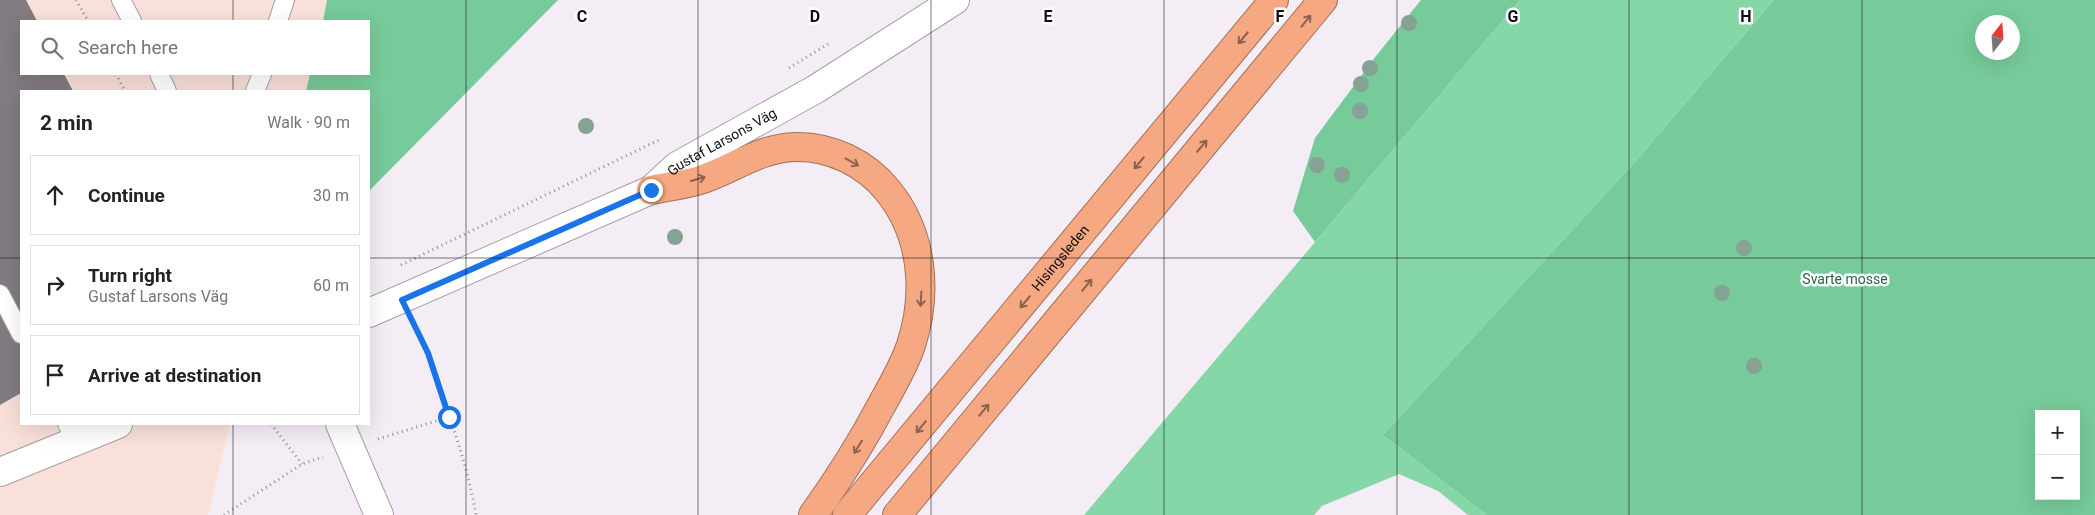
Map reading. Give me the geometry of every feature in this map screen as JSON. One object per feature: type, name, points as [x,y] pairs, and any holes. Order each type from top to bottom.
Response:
[{"type":"highway","name":"Hisingsleden","points":[[846,515],[1274,0]]},
{"type":"highway","points":[[897,515],[1323,0]]},
{"type":"highway","points":[[651,190],[702,179],[744,159],[770,150],[796,147],[843,156],[872,175],[894,198],[903,214],[915,242],[921,279],[920,309],[911,346],[868,430],[813,515]]},
{"type":"street","name":"Gustaf Larsons Väg","points":[[370,313],[651,190],[677,166],[816,89],[955,0]]},
{"type":"street","points":[[0,472],[72,433],[113,425]]},
{"type":"street","points":[[340,425],[379,515]]},
{"type":"lane","points":[[121,0],[131,20]]},
{"type":"lane","points":[[278,20],[285,0]]},
{"type":"lane","points":[[159,75],[167,90]]},
{"type":"lane","points":[[255,90],[262,75]]},
{"type":"lane","points":[[0,294],[20,332]]},
{"type":"path","points":[[76,0],[87,20]]},
{"type":"path","points":[[787,70],[835,40]]},
{"type":"path","points":[[117,75],[124,90]]},
{"type":"path","points":[[476,515],[471,485],[460,444],[428,353],[387,272],[666,137]]},
{"type":"path","points":[[224,515],[302,464],[272,425]]},
{"type":"shaded area","points":[[0,0],[327,0],[323,20],[20,20],[20,75],[310,75],[306,90],[20,90],[20,425],[230,425],[208,515],[0,515]]},
{"type":"green space","points":[[327,0],[558,0],[370,190],[370,90],[306,90],[310,75],[370,75],[370,20],[323,20]]},
{"type":"green space","points":[[1421,0],[1520,0],[1315,242],[1293,211],[1315,138],[1376,56]]},
{"type":"green space","points":[[1520,0],[1774,0],[1636,161],[1383,435],[1487,515],[1468,515],[1438,491],[1399,474],[1322,506],[1314,515],[1084,515]]},
{"type":"green space","name":"Svarte mosse","points":[[1774,0],[2095,0],[2095,515],[1487,515],[1383,435],[1636,161]]},
{"type":"building","points":[[0,0],[26,0],[36,20],[20,20],[20,75],[65,75],[72,90],[20,90],[20,394],[0,405]]},
{"type":"route","points":[[449,417],[428,353],[402,300],[651,190]]}]
